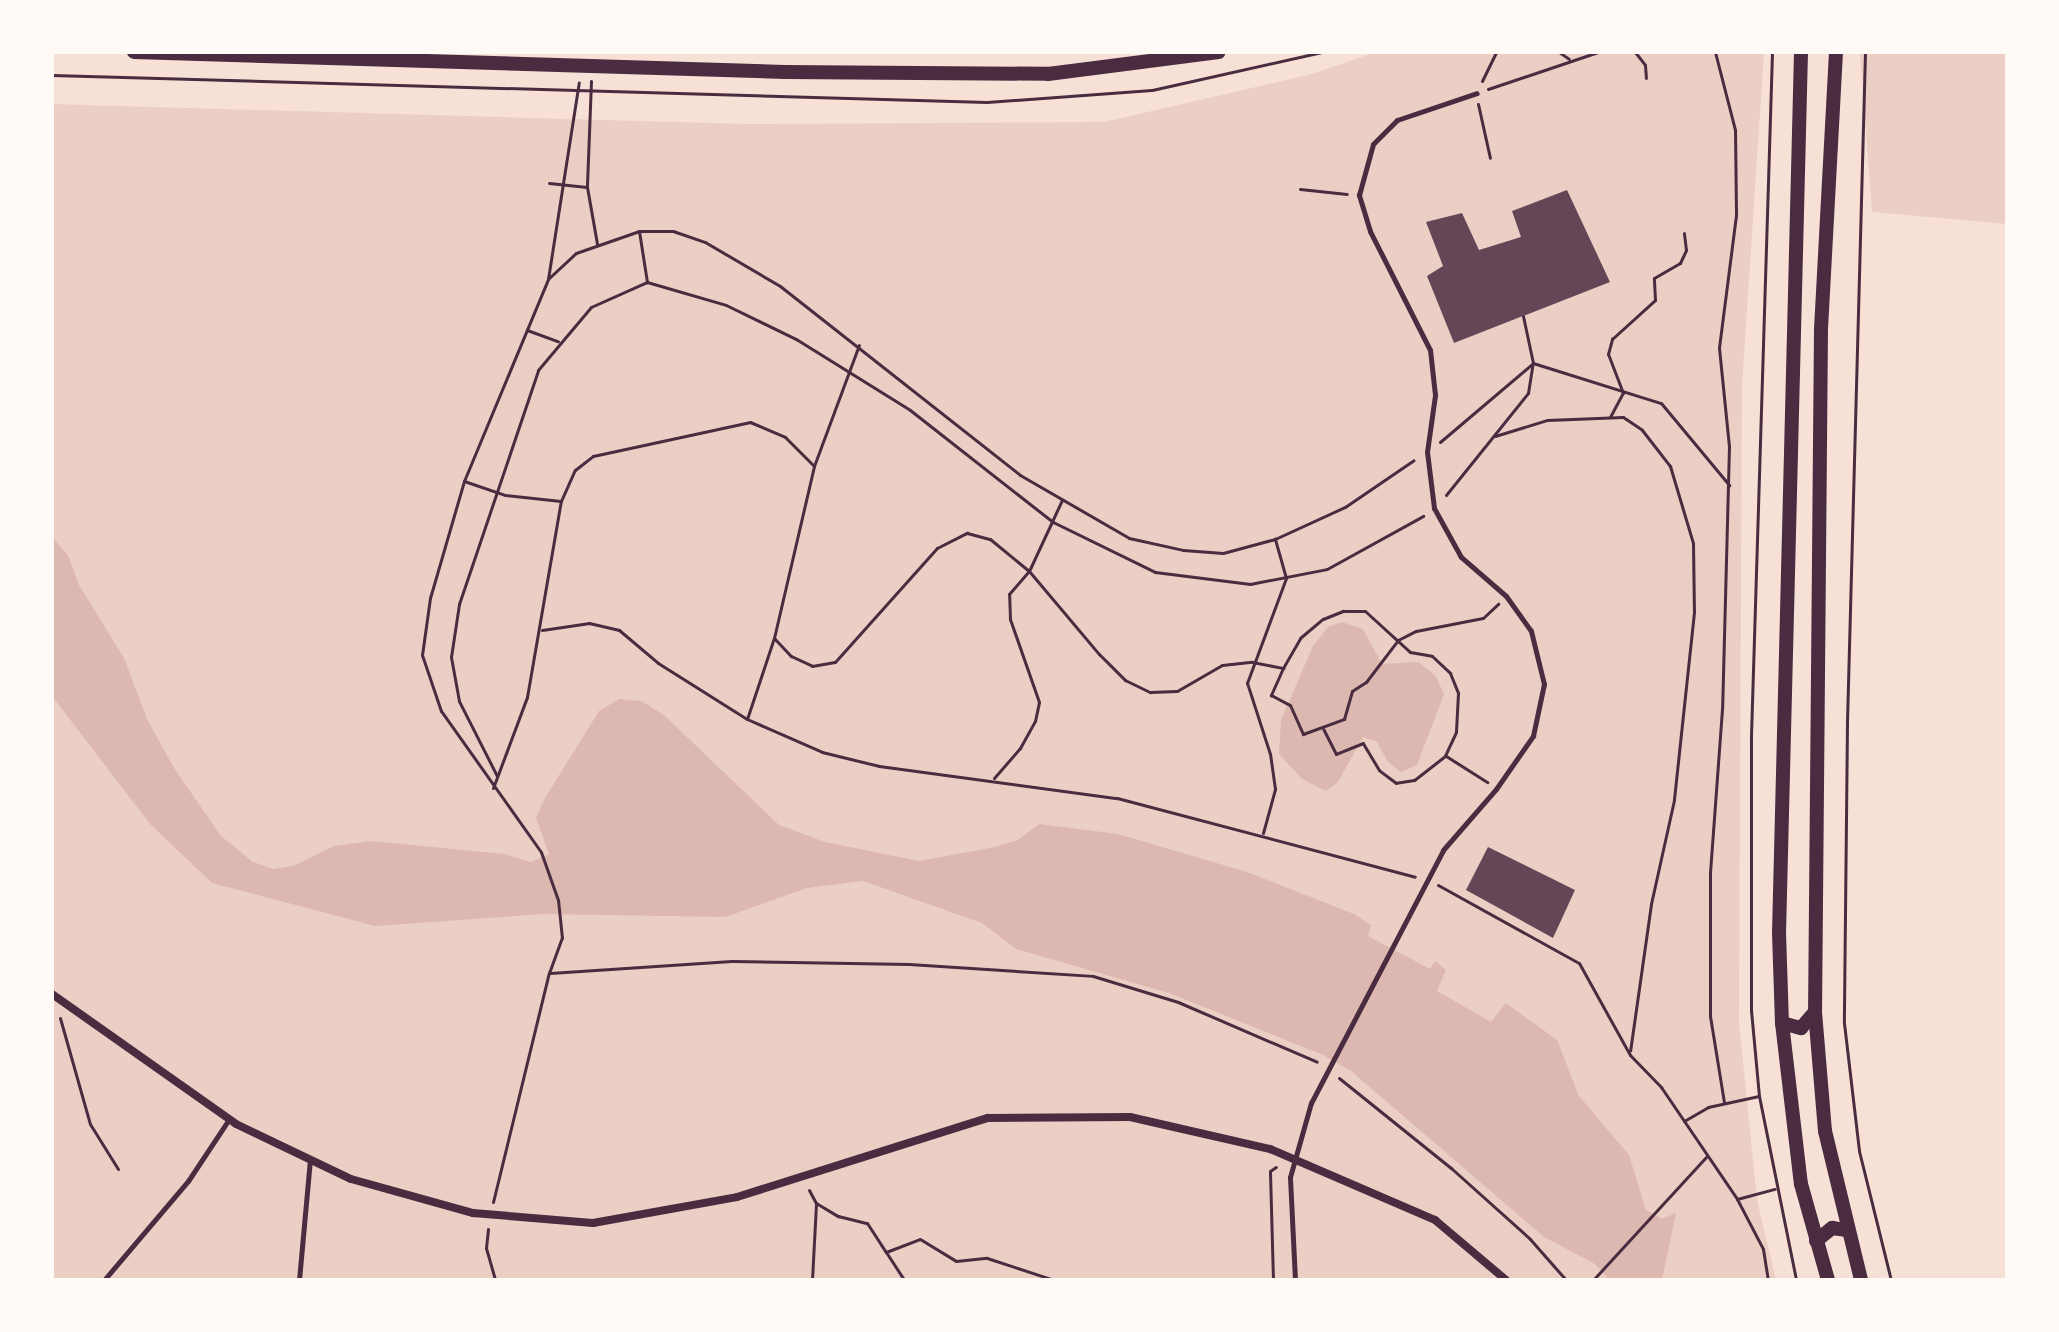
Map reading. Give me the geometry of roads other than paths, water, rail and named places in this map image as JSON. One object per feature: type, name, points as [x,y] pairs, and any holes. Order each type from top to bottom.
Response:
[{"type":"main road","points":[[134,52],[587,66],[1048,74],[1219,52]]},
{"type":"main road","points":[[1801,52],[1780,903],[1782,1023],[1801,1184],[1828,1280]]},
{"type":"main road","points":[[1836,52],[1821,329],[1815,1012],[1825,1131],[1861,1280]]},
{"type":"main road","points":[[1782,1023],[1801,1028],[1815,1012]]},
{"type":"main road","points":[[1816,1241],[1832,1228],[1847,1230]]},
{"type":"street","points":[[53,995],[229,1119],[351,1179],[490,1214],[593,1223],[737,1197],[988,1118],[1130,1117],[1292,1158],[1435,1220],[1506,1280]]},
{"type":"lane","points":[[1295,1280],[1292,1158],[1328,1067],[1443,850],[1496,789],[1533,736],[1544,684],[1531,631],[1506,596],[1461,557],[1434,508],[1427,452],[1435,395],[1430,350],[1370,231],[1359,195],[1373,144],[1397,120],[1477,93]]},
{"type":"lane","points":[[104,1280],[188,1181],[229,1119]]},
{"type":"lane","points":[[299,1280],[310,1159]]}]
